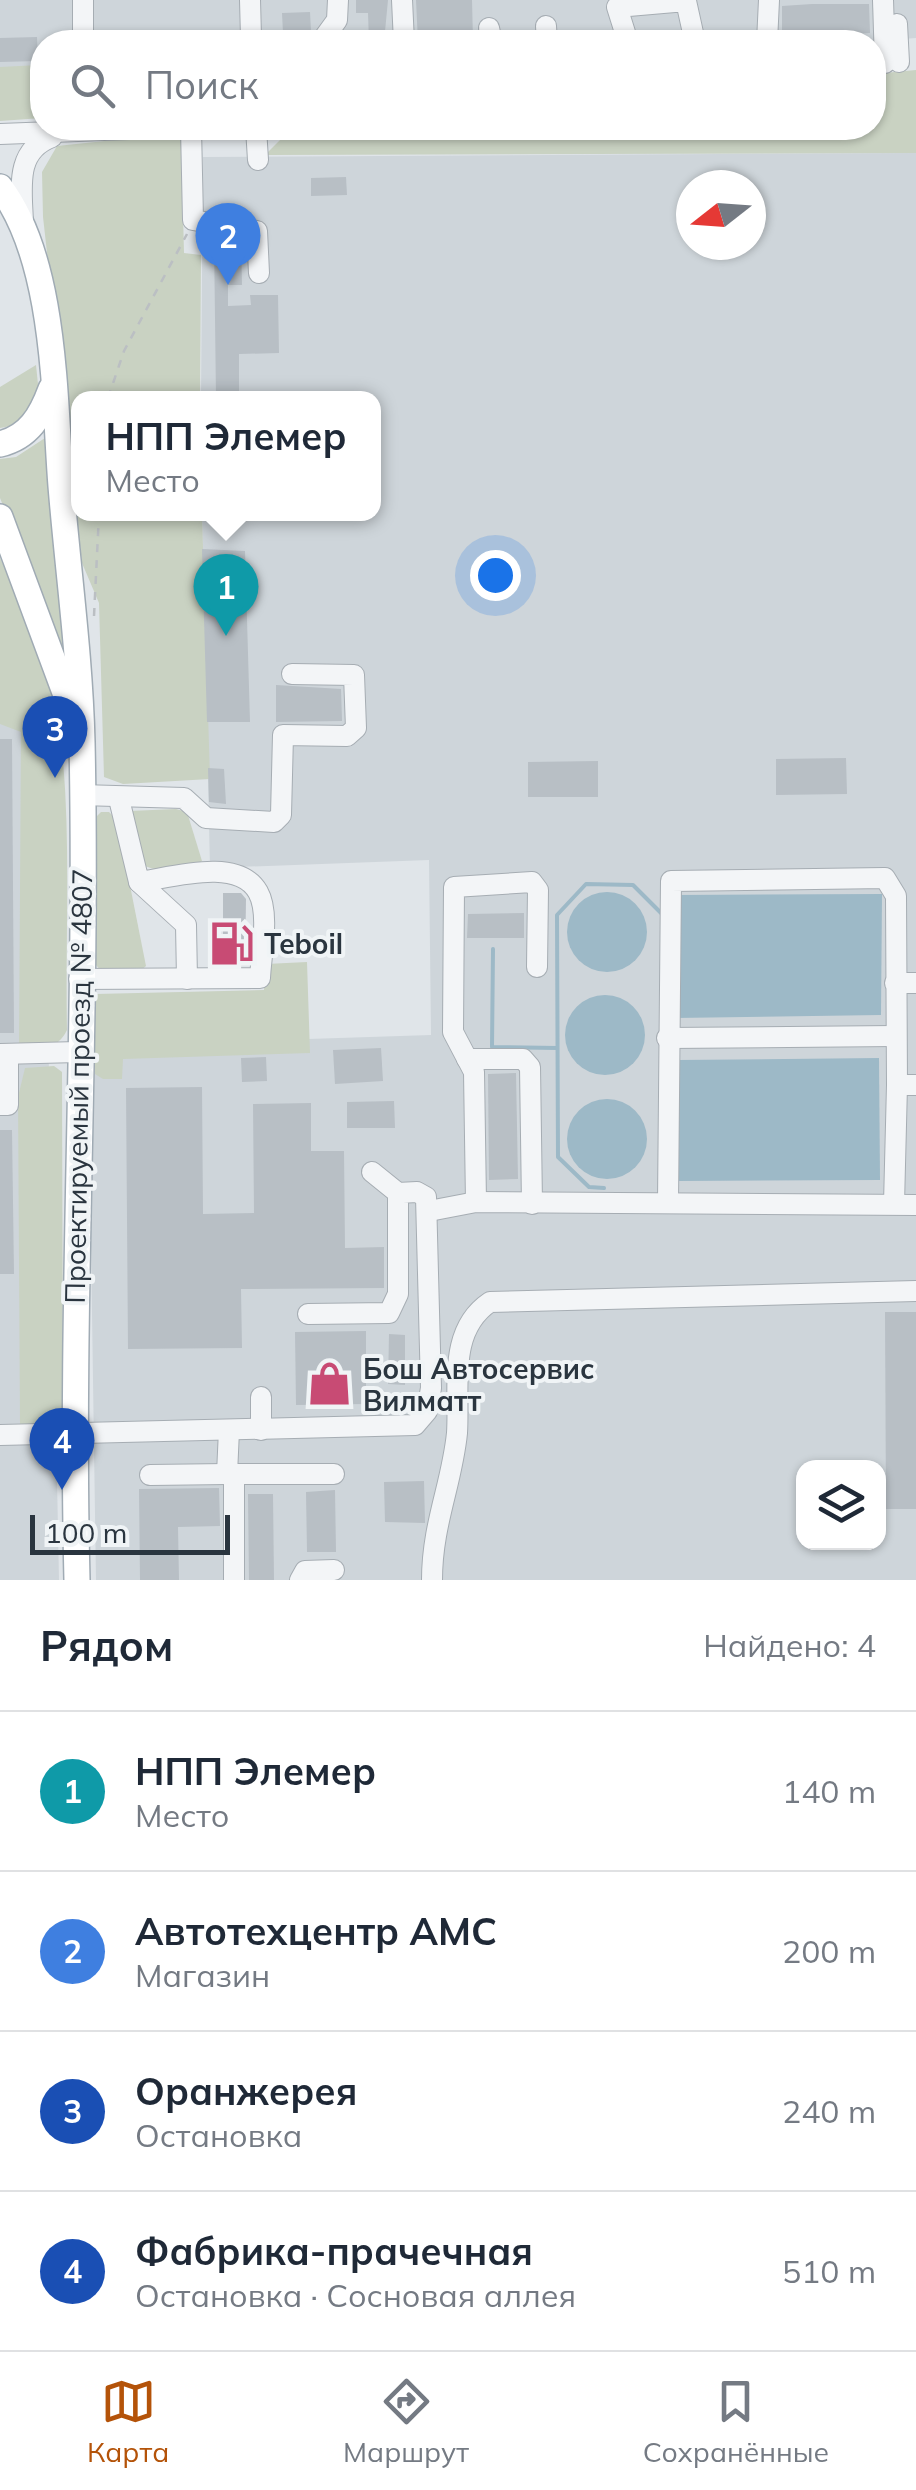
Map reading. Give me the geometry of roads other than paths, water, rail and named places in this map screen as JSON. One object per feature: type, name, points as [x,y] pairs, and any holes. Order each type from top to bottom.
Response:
[{"type":"main road","name":"Проектируемый проезд № 4807","points":[[0,187],[23,225],[40,285],[53,384],[82,739],[74,1434],[77,1580]]},
{"type":"main road","points":[[0,444],[18,438],[33,426],[53,384]]},
{"type":"main road","name":"Проектируемый проезд № 4807","points":[[0,517],[82,739]]},
{"type":"street","points":[[83,0],[83,30]]},
{"type":"street","points":[[250,0],[250,30]]},
{"type":"street","points":[[330,30],[337,20],[338,0]]},
{"type":"street","points":[[402,0],[403,30]]},
{"type":"street","points":[[768,30],[769,0]]},
{"type":"street","points":[[883,0],[893,62]]},
{"type":"street","points":[[893,62],[895,0]]},
{"type":"street","points":[[625,30],[618,7],[686,1],[692,30]]},
{"type":"street","points":[[0,134],[30,134]]},
{"type":"street","points":[[23,225],[24,160],[36,143],[44,140]]},
{"type":"street","points":[[192,140],[193,220],[257,231],[258,273]]},
{"type":"street","points":[[257,140],[258,160]]},
{"type":"street","points":[[82,795],[184,798],[206,818],[274,822],[280,814],[283,734],[347,736],[356,728],[354,675],[292,674]]},
{"type":"street","points":[[119,799],[138,882],[186,925],[187,979]]},
{"type":"street","points":[[79,979],[260,978],[258,891],[240,876],[214,872],[138,882]]},
{"type":"street","points":[[430,1212],[476,1202],[532,1204],[905,1204],[907,1085],[895,1036],[906,983],[896,896],[885,878],[671,880],[668,1203]]},
{"type":"street","points":[[476,1202],[474,1072],[453,1032],[454,887],[532,882],[538,890],[537,967]]},
{"type":"street","points":[[667,1038],[895,1036]]},
{"type":"street","points":[[0,1105],[8,1105],[4,1054],[78,1052]]},
{"type":"street","points":[[467,1060],[523,1059],[530,1067],[532,1204]]},
{"type":"street","points":[[0,1435],[415,1425],[427,1410],[431,1388],[430,1212],[426,1197],[417,1192],[398,1193],[372,1172]]},
{"type":"street","points":[[308,1314],[389,1313],[398,1294],[398,1193]]},
{"type":"street","points":[[432,1580],[432,1540],[457,1434],[456,1378],[466,1329],[475,1312],[490,1302],[916,1291]]},
{"type":"street","points":[[398,1294],[432,1295]]},
{"type":"street","points":[[261,1397],[261,1430]]},
{"type":"street","points":[[229,1430],[234,1580]]},
{"type":"street","points":[[150,1475],[334,1474]]},
{"type":"street","points":[[300,1580],[305,1571],[334,1570]]},
{"type":"water","points":[[607,892],[622,895],[635,904],[644,917],[644,947],[635,960],[622,969],[607,972],[592,969],[579,960],[570,947],[567,932],[570,917],[579,904],[592,895]]},
{"type":"water","points":[[882,894],[881,1015],[675,1018],[675,895]]},
{"type":"water","points":[[605,995],[620,998],[633,1007],[642,1020],[642,1050],[633,1063],[620,1072],[605,1075],[590,1072],[577,1063],[568,1050],[565,1035],[568,1020],[577,1007],[590,998]]},
{"type":"water","points":[[879,1058],[880,1180],[677,1181],[678,1060]]},
{"type":"water","points":[[607,1099],[622,1102],[635,1111],[644,1124],[644,1154],[635,1167],[622,1176],[607,1179],[592,1176],[579,1167],[570,1154],[567,1139],[570,1124],[579,1111],[592,1102]]},
{"type":"waterway","points":[[604,1188],[589,1187],[558,1157],[557,915],[586,884],[633,885],[661,913]]},
{"type":"waterway","points":[[493,949],[492,1047],[557,1048]]},
{"type":"place","name":"Автотехцентр АМС","points":[[228,285]]},
{"type":"place","name":"НПП Элемер","points":[[226,636]]},
{"type":"place","name":"Оранжерея","points":[[55,778]]},
{"type":"place","name":"Teboil","points":[[231,943]]},
{"type":"place","name":"Бош Автосервис Вилматт","points":[[330,1384]]},
{"type":"place","name":"Фабрика-прачечная","points":[[62,1490]]}]
